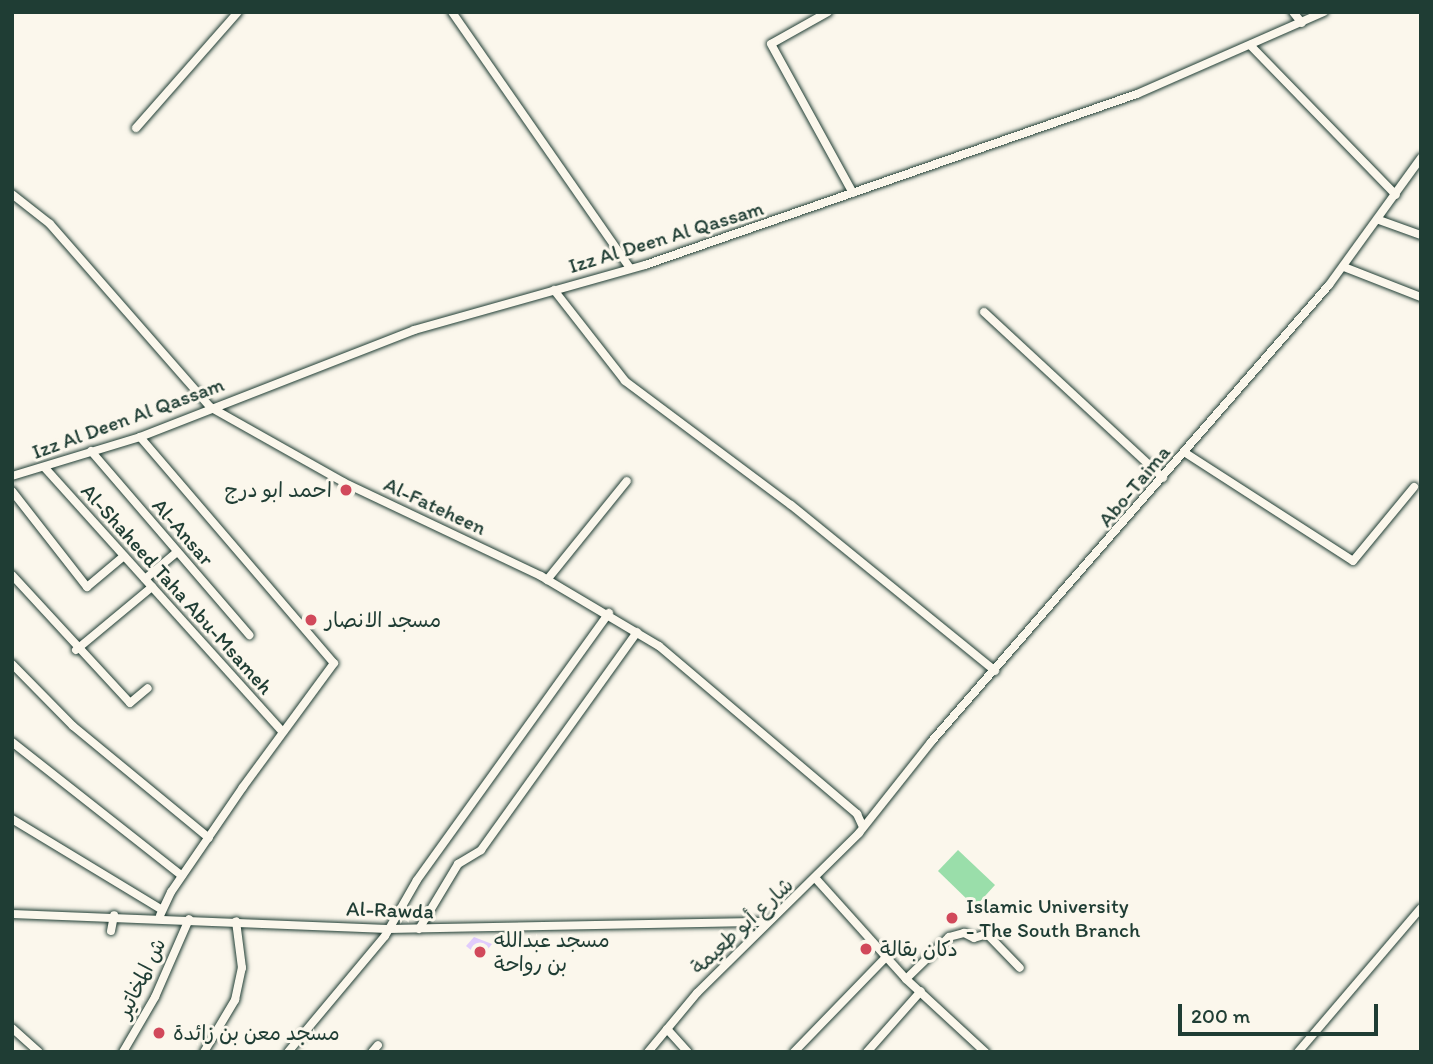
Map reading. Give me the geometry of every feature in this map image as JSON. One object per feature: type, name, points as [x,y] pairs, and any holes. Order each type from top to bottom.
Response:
[{"type":"street","points":[[136,128],[238,12]]},
{"type":"street","points":[[452,12],[630,268]]},
{"type":"street","points":[[828,12],[771,44],[853,193]]},
{"type":"street","points":[[1293,12],[1302,23]]},
{"type":"street","name":"Izz Al Deen Al Qassam","points":[[12,477],[139,437],[210,407],[414,330],[630,268],[1137,94],[1324,12]]},
{"type":"street","points":[[1250,45],[1396,195]]},
{"type":"street","name":"Abo-Taima","points":[[863,827],[1344,267],[1421,158]]},
{"type":"street","name":"Al-Fateheen","points":[[12,194],[50,224],[210,407],[343,482],[547,580],[608,613],[637,632],[857,814],[863,827]]},
{"type":"street","points":[[1379,220],[1421,235]]},
{"type":"street","points":[[1344,267],[1421,298]]},
{"type":"street","points":[[554,290],[625,382],[791,505],[995,671]]},
{"type":"street","points":[[985,312],[1163,478]]},
{"type":"street","points":[[12,819],[161,913],[182,876],[334,663],[139,437]]},
{"type":"street","name":"Al-Ansar","points":[[91,451],[249,635]]},
{"type":"street","points":[[1185,452],[1353,561],[1413,486]]},
{"type":"street","name":"Al-Shaheed Taha Abu-Msameh","points":[[45,468],[283,732]]},
{"type":"street","points":[[547,580],[627,481]]},
{"type":"street","points":[[12,491],[87,587],[124,556]]},
{"type":"street","points":[[145,579],[177,552]]},
{"type":"street","points":[[12,575],[76,650],[130,703],[148,688]]},
{"type":"street","points":[[76,650],[152,587]]},
{"type":"street","points":[[288,1052],[388,929],[417,880],[608,613]]},
{"type":"street","points":[[419,929],[458,864],[481,850],[637,632]]},
{"type":"street","points":[[12,664],[73,726],[209,838]]},
{"type":"street","points":[[12,742],[182,876]]},
{"type":"street","name":"شارع أبو طعيمة","points":[[648,1052],[767,922],[817,880],[863,827]]},
{"type":"street","points":[[817,880],[906,979],[985,1052]]},
{"type":"street","points":[[1298,1052],[1421,908]]},
{"type":"street","name":"Al-Rawda","points":[[12,914],[161,913],[189,919],[388,929],[767,922]]},
{"type":"street","points":[[111,931],[114,915]]},
{"type":"street","name":"ش المخاتير","points":[[123,1052],[155,997],[189,919]]},
{"type":"street","points":[[204,1052],[235,1000],[242,968],[236,920]]},
{"type":"street","points":[[906,979],[949,937],[964,933],[974,938],[987,934],[1020,968]]},
{"type":"street","points":[[794,1052],[886,957]]},
{"type":"street","points":[[867,1052],[921,991]]},
{"type":"street","points":[[12,1028],[39,1052]]},
{"type":"street","points":[[667,1029],[688,1052]]},
{"type":"green space","points":[[958,850],[995,885],[975,907],[938,871]]},
{"type":"building","name":"مسجد عبدالله بن رواحة","points":[[474,937],[492,944],[481,958],[466,946]]},
{"type":"place","name":"احمد ابو درج","points":[[346,490]]},
{"type":"place","name":"مسجد الانصار","points":[[311,620]]},
{"type":"place","name":"Islamic University - The South Branch","points":[[952,918]]},
{"type":"place","name":"دكان بقالة","points":[[866,949]]},
{"type":"place","name":"مسجد عبدالله بن رواحة","points":[[480,952]]},
{"type":"place","name":"مسجد معن بن زائدة","points":[[159,1033]]}]
